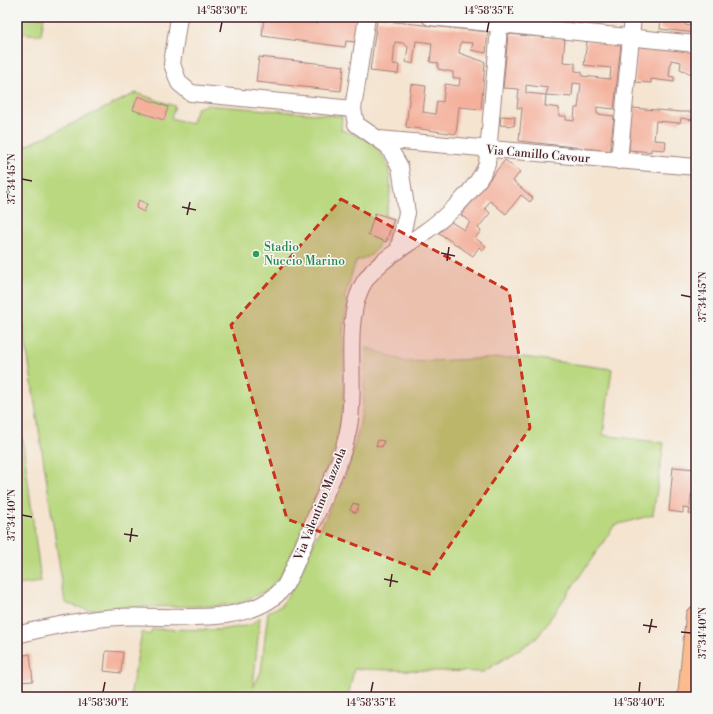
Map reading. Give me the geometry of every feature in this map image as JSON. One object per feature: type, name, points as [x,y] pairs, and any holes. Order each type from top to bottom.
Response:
[{"type":"main road","points":[[688,697],[695,628]]},
{"type":"street","points":[[179,17],[172,64],[179,83],[192,93],[353,109]]},
{"type":"street","points":[[368,17],[353,109],[356,124],[368,134],[379,139],[388,146],[400,167],[407,213],[398,251]]},
{"type":"street","points":[[430,17],[500,21],[696,44]]},
{"type":"street","points":[[619,161],[633,17]]},
{"type":"street","name":"Via Valentino Mazzola","points":[[17,636],[64,623],[91,619],[121,617],[222,616],[258,606],[274,598],[283,588],[292,572],[339,462],[345,442],[351,404],[353,322],[356,305],[362,287],[373,272],[452,210],[482,177],[487,164],[500,21]]},
{"type":"street","name":"Via Camillo Cavour","points":[[379,139],[488,150],[696,167]]},
{"type":"highlighted area","points":[[341,199],[509,291],[530,428],[430,574],[287,519],[231,325]]},
{"type":"green space","points":[[17,17],[44,17],[41,35],[17,33]]},
{"type":"green space","points":[[136,93],[175,106],[171,118],[191,124],[197,108],[206,105],[342,116],[341,130],[365,139],[375,146],[382,154],[389,173],[390,195],[385,216],[394,219],[386,242],[380,240],[375,252],[356,261],[344,299],[350,302],[346,310],[343,333],[344,401],[336,446],[287,565],[279,578],[268,590],[237,604],[216,606],[129,607],[88,610],[65,603],[23,324],[17,325],[17,145],[26,146]]},
{"type":"green space","points":[[366,347],[406,362],[523,357],[612,369],[603,435],[664,443],[653,515],[615,525],[537,638],[483,672],[354,669],[348,697],[130,697],[142,632],[150,635],[152,629],[219,630],[251,625],[260,617],[253,687],[261,672],[268,612],[281,606],[294,586],[347,471],[359,429],[363,404]]},
{"type":"green space","points":[[17,396],[41,582],[17,585]]},
{"type":"building","points":[[264,17],[306,17],[305,20],[318,23],[319,17],[359,18],[356,42],[346,41],[345,47],[262,36]]},
{"type":"building","points":[[524,17],[563,17],[563,23]]},
{"type":"building","points":[[661,17],[676,17],[676,20],[685,21],[685,25],[693,26],[694,17],[696,18],[696,33],[660,29]]},
{"type":"building","points":[[377,20],[488,32],[486,53],[471,50],[473,43],[461,42],[459,53],[485,62],[481,109],[459,107],[456,134],[406,127],[411,84],[426,86],[423,112],[435,114],[437,101],[443,102],[445,84],[459,86],[460,78],[453,78],[453,72],[438,69],[438,63],[430,62],[432,43],[416,41],[413,64],[406,62],[408,47],[403,43],[395,42],[393,64],[399,65],[398,74],[370,71]]},
{"type":"building","points":[[508,34],[565,39],[563,62],[575,63],[575,71],[582,72],[582,76],[610,79],[611,68],[584,65],[587,41],[621,44],[614,109],[597,107],[597,114],[614,116],[610,151],[519,141],[522,108],[517,108],[519,89],[503,88]],"holes":[[[573,83],[581,84],[578,108],[575,108],[574,121],[566,120],[566,116],[559,116],[559,108],[545,106],[546,95],[572,97]],[[526,85],[548,88],[546,95],[526,93]]]},
{"type":"building","points":[[637,45],[696,50],[696,74],[680,69],[681,62],[671,60],[669,76],[674,77],[674,82],[651,79],[651,83],[635,82]]},
{"type":"building","points":[[259,57],[344,66],[341,91],[256,82]]},
{"type":"building","points":[[138,96],[168,107],[164,120],[133,110]]},
{"type":"building","points":[[632,108],[693,112],[692,120],[681,118],[680,123],[656,121],[654,140],[666,141],[665,150],[651,149],[651,152],[629,150]]},
{"type":"building","points":[[501,116],[515,117],[514,126],[500,125]]},
{"type":"building","points":[[505,160],[520,172],[513,181],[533,198],[530,202],[521,195],[506,214],[490,201],[485,208],[490,213],[478,228],[481,231],[475,238],[486,246],[483,250],[479,247],[473,256],[439,233],[451,222],[464,230],[470,222],[461,215]]},
{"type":"building","points":[[139,200],[147,204],[144,212],[136,208]]},
{"type":"building","points":[[375,213],[394,219],[386,242],[368,235]]},
{"type":"building","points":[[378,440],[384,441],[382,447],[376,446]]},
{"type":"building","points":[[673,467],[696,469],[696,496],[691,495],[690,506],[696,506],[696,515],[689,514],[690,509],[683,508],[683,513],[669,511]]},
{"type":"building","points":[[353,503],[359,505],[356,513],[350,510]]},
{"type":"building","points":[[106,651],[123,652],[121,673],[104,671]]},
{"type":"building","points":[[30,654],[33,681],[19,682],[17,656]]},
{"type":"place","name":"Stadio Nuccio Marino","points":[[256,254]]}]
